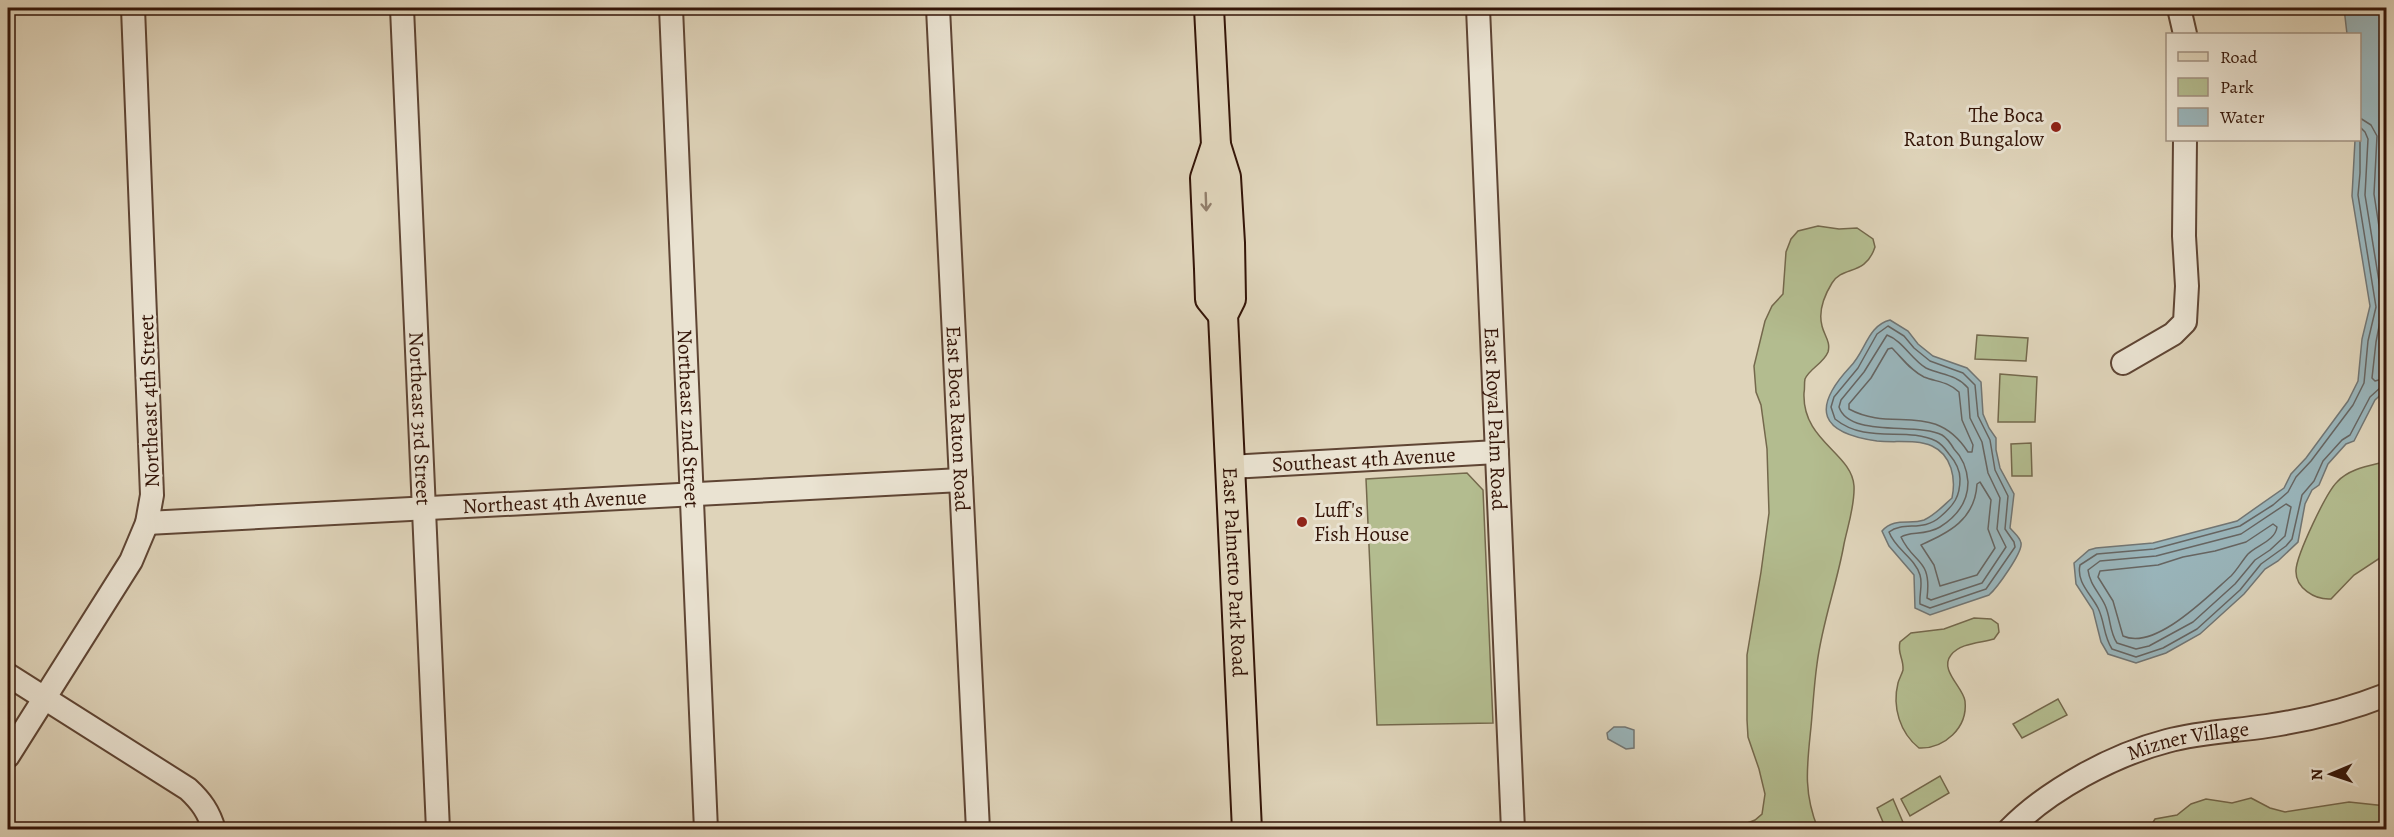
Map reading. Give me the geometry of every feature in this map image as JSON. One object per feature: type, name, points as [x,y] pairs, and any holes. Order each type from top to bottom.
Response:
[{"type":"main road","name":"East Palmetto Park Road","points":[[1209,8],[1216,145],[1226,177],[1230,243],[1231,299],[1223,315],[1247,830]]},
{"type":"street","name":"Northeast 4th Street","points":[[8,756],[131,561],[147,523],[152,495],[133,8]]},
{"type":"street","name":"Northeast 3rd Street","points":[[402,8],[438,830]]},
{"type":"street","name":"Northeast 2nd Street","points":[[671,8],[706,830]]},
{"type":"street","name":"East Boca Raton Road","points":[[938,8],[978,830]]},
{"type":"street","name":"East Royal Palm Road","points":[[1479,8],[1513,830]]},
{"type":"street","points":[[2179,8],[2185,33]]},
{"type":"street","points":[[2123,363],[2173,334],[2185,322],[2187,286],[2184,236],[2185,141]]},
{"type":"street","name":"Southeast 4th Avenue","points":[[1230,467],[1497,452]]},
{"type":"street","name":"Northeast 4th Avenue","points":[[147,523],[961,480]]},
{"type":"street","points":[[8,675],[188,789],[200,800],[211,817],[214,830]]},
{"type":"street","name":"Mizner Village","points":[[2009,830],[2036,807],[2088,773],[2119,758],[2167,741],[2311,718],[2362,705],[2386,695]]},
{"type":"green space","points":[[1818,226],[1839,229],[1857,228],[1873,239],[1875,247],[1866,263],[1842,274],[1829,288],[1822,304],[1821,315],[1822,326],[1829,345],[1828,352],[1807,375],[1805,381],[1805,409],[1811,423],[1818,435],[1845,464],[1854,486],[1851,515],[1822,634],[1815,680],[1807,779],[1810,803],[1818,829],[1732,829],[1755,820],[1762,814],[1765,794],[1748,737],[1747,720],[1747,655],[1769,513],[1767,449],[1761,405],[1756,392],[1754,366],[1765,321],[1772,306],[1783,294],[1786,252],[1791,239],[1798,231]]},
{"type":"green space","points":[[1977,335],[2028,338],[2026,361],[1975,359]]},
{"type":"green space","points":[[2000,374],[2037,377],[2035,422],[1998,422]]},
{"type":"green space","points":[[2031,443],[2032,476],[2012,476],[2011,444]]},
{"type":"green space","points":[[2386,458],[2386,554],[2354,575],[2331,599],[2307,592],[2299,582],[2296,570],[2301,551],[2319,510],[2332,488],[2347,474],[2384,462]]},
{"type":"green space","points":[[1467,473],[1483,490],[1493,723],[1377,725],[1366,479]]},
{"type":"green space","points":[[1974,618],[1991,619],[1998,624],[1999,632],[1994,639],[1960,648],[1951,655],[1948,661],[1950,672],[1965,701],[1963,720],[1945,741],[1919,748],[1902,727],[1897,710],[1896,692],[1903,670],[1900,642],[1911,633],[1944,629]]},
{"type":"green space","points":[[2058,699],[2067,715],[2022,738],[2013,724]]},
{"type":"green space","points":[[1940,776],[1949,793],[1910,816],[1901,799]]},
{"type":"green space","points":[[2251,798],[2270,808],[2285,812],[2349,802],[2386,806],[2386,829],[2149,829],[2155,819],[2177,815],[2191,804],[2206,799],[2232,803]]},
{"type":"green space","points":[[1893,799],[1905,827],[1901,829],[1886,829],[1877,808]]},
{"type":"water","points":[[2344,8],[2386,8],[2386,390],[2375,400],[2354,441],[2346,444],[2328,464],[2319,485],[2312,490],[2305,504],[2298,542],[2278,561],[2265,569],[2244,594],[2200,634],[2166,653],[2136,663],[2108,654],[2101,642],[2093,610],[2076,584],[2074,563],[2089,550],[2096,548],[2153,543],[2237,521],[2284,488],[2291,474],[2306,458],[2348,401],[2358,381],[2362,339],[2370,306],[2352,196],[2355,141],[2361,141],[2361,33],[2347,33]]},
{"type":"water","points":[[1890,320],[1908,331],[1918,344],[1933,356],[1967,368],[1981,382],[1983,414],[1996,438],[2000,468],[2014,494],[2010,528],[2021,543],[2014,562],[1989,595],[1930,615],[1915,608],[1914,575],[1889,546],[1882,531],[1892,524],[1924,520],[1952,498],[1953,476],[1948,461],[1939,450],[1926,444],[1877,441],[1843,432],[1833,425],[1826,407],[1830,395],[1855,361],[1871,333],[1882,323]]},
{"type":"water","points":[[1614,727],[1634,730],[1634,748],[1626,749],[1608,739],[1607,733]]},
{"type":"place","name":"The Boca Raton Bungalow","points":[[2056,127]]},
{"type":"place","name":"Luff's Fish House","points":[[1302,522]]}]
